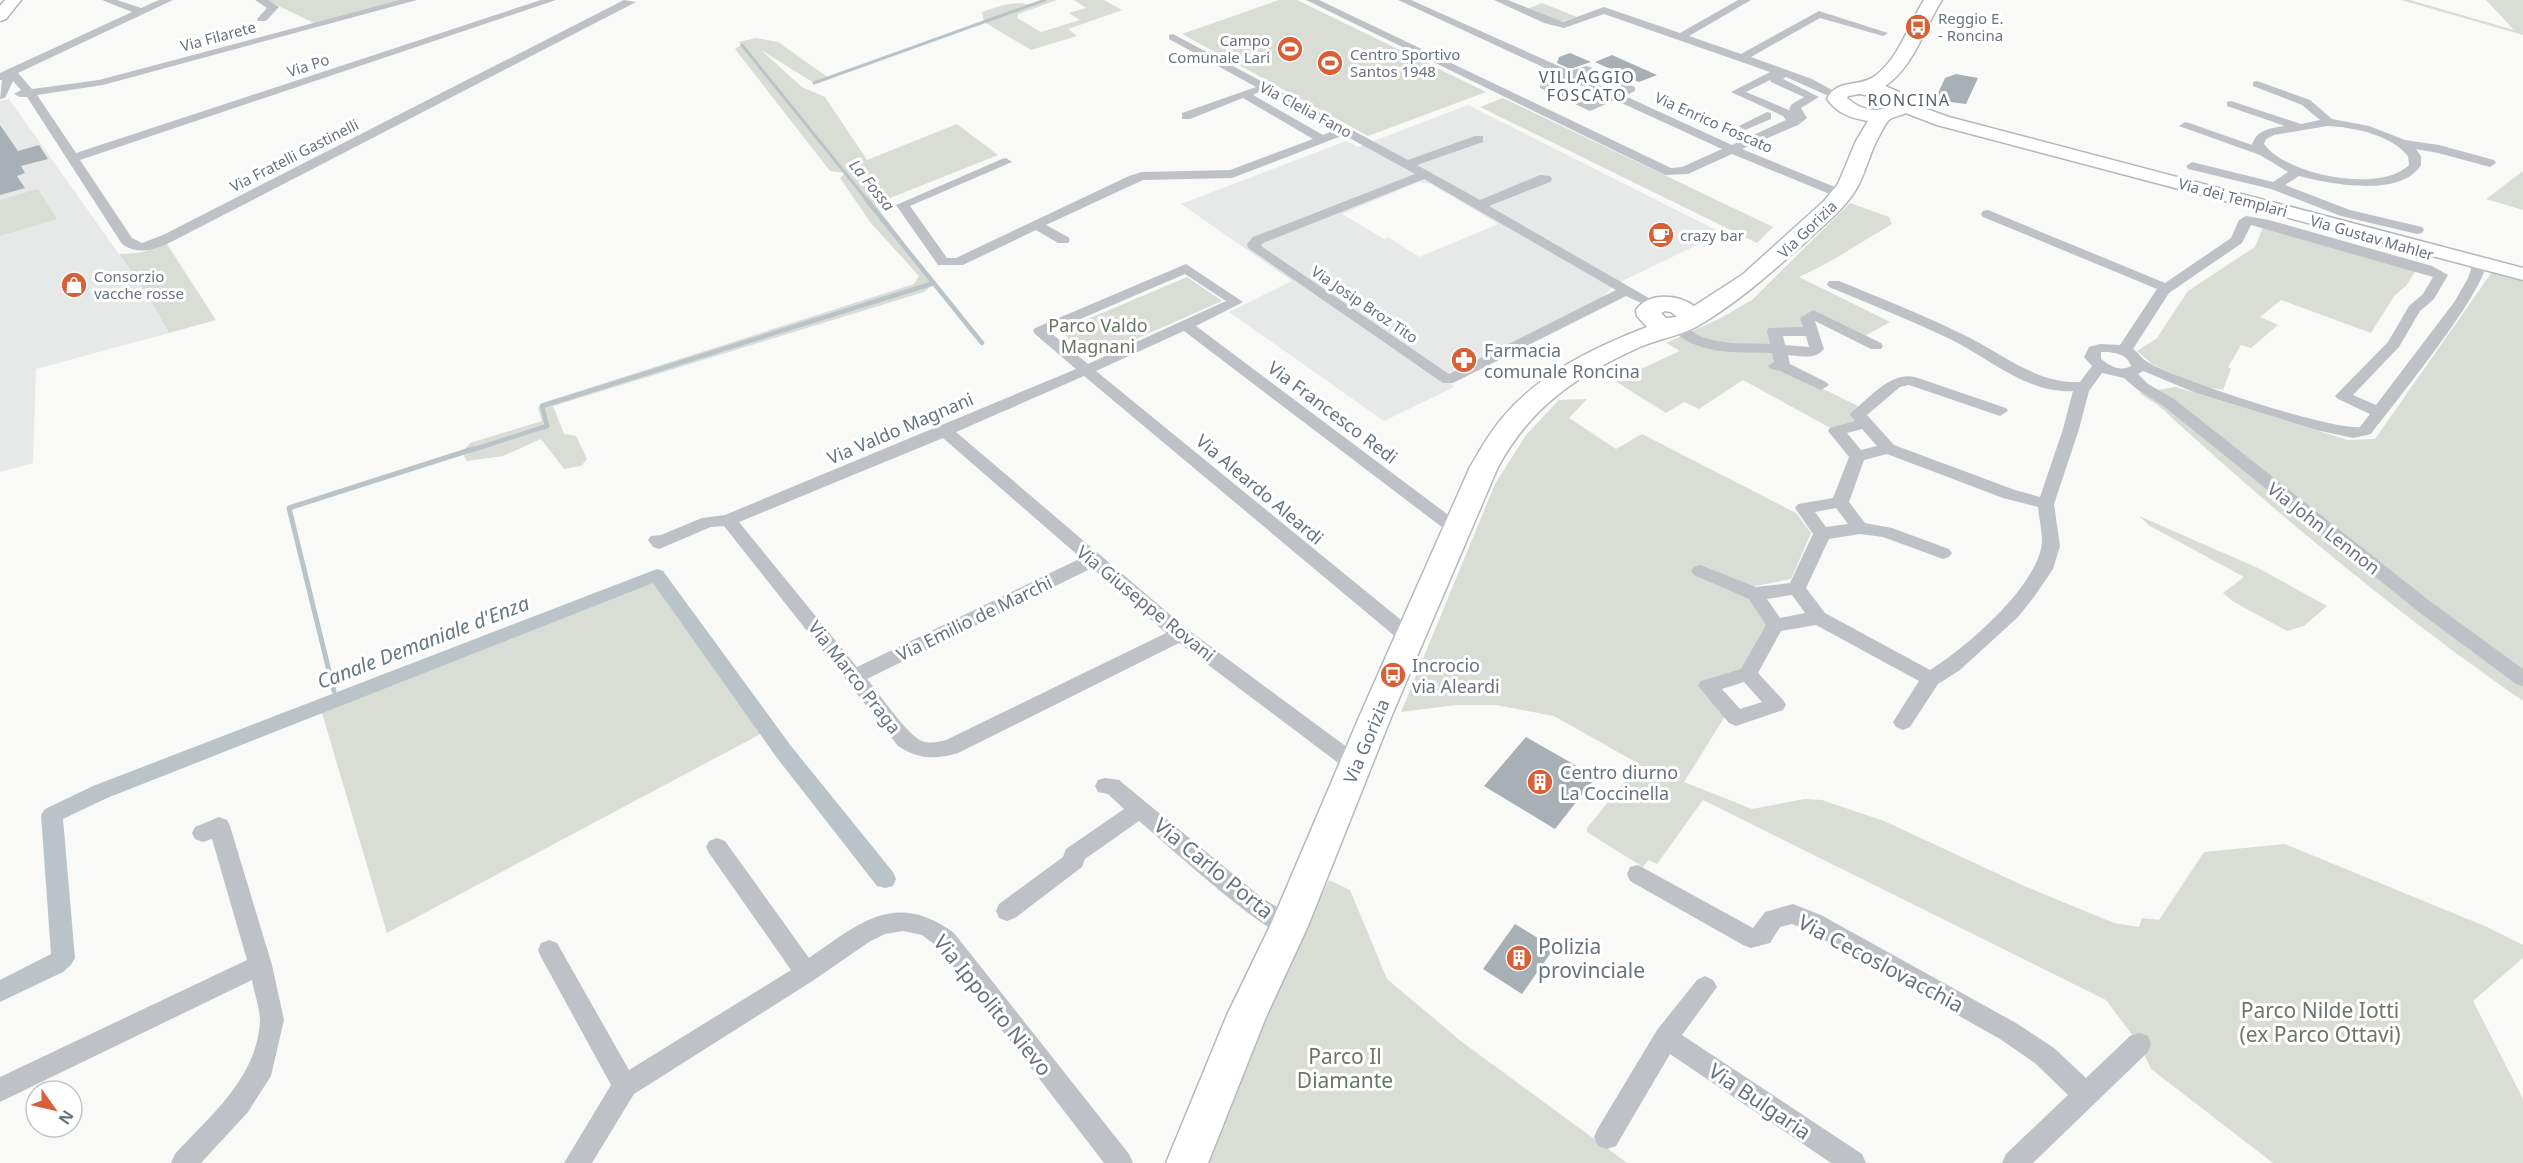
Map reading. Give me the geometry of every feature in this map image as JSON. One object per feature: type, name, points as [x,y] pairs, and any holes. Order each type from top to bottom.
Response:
[{"type":"main road","points":[[1893,107],[1854,111],[1843,106],[1841,93],[1868,88],[1888,75],[1906,54],[1929,1]]},
{"type":"main road","name":"Via Gorizia","points":[[1187,1163],[1247,1015],[1289,926],[1484,467],[1498,442],[1517,417],[1543,394],[1574,373],[1669,316],[1724,298],[1766,268],[1842,195],[1877,122],[1893,107],[1904,70],[1906,54]]},
{"type":"main road","points":[[1868,88],[1893,107]]},
{"type":"main road","points":[[1854,111],[1866,141]]},
{"type":"street","points":[[107,0],[140,11]]},
{"type":"street","points":[[30,93],[0,97],[5,75],[168,0]]},
{"type":"street","points":[[260,0],[274,7],[262,19]]},
{"type":"street","name":"Via Filarete","points":[[30,93],[79,87],[412,0]]},
{"type":"street","name":"Via Po","points":[[74,158],[551,0]]},
{"type":"street","name":"Via Fratelli Gastinelli","points":[[5,75],[30,93],[128,243],[136,247],[151,245],[631,2],[629,0]]},
{"type":"street","points":[[1311,0],[1662,171],[1684,171],[1794,122],[1802,116],[1795,109],[1796,106],[1813,97],[1777,75],[1742,58],[1604,10],[1564,25],[1548,21],[1499,0]]},
{"type":"street","name":"Via Enrico Foscato","points":[[1403,0],[1734,150],[1842,195]]},
{"type":"street","points":[[1680,37],[1746,0]]},
{"type":"street","points":[[1742,58],[1819,14],[1883,33]]},
{"type":"street","name":"Via Clelia Fano","points":[[1173,37],[1347,130],[1627,290],[1669,316],[1688,336],[1707,344],[1813,352],[1817,349],[1808,318],[1814,314],[1876,346]]},
{"type":"street","points":[[1794,122],[1787,114],[1737,92],[1777,75],[1808,81],[1841,93]]},
{"type":"street","points":[[1570,76],[1544,86],[1590,107],[1616,96]]},
{"type":"street","points":[[2257,84],[2300,101],[2319,112],[2328,122]]},
{"type":"street","points":[[1186,116],[1265,86]]},
{"type":"street","points":[[39,107],[50,99],[79,87]]},
{"type":"street","points":[[1244,94],[1322,139]]},
{"type":"street","points":[[2230,104],[2301,128]]},
{"type":"street","name":"Via dei Templari","points":[[1893,107],[2523,274]]},
{"type":"street","points":[[1767,116],[1749,124],[1773,131]]},
{"type":"street","points":[[2185,126],[2219,140],[2262,152],[2274,161],[2297,172],[2328,180],[2349,182],[2389,179],[2409,171],[2416,163],[2414,157],[2400,143],[2381,132],[2328,122],[2265,134],[2258,144],[2262,152]]},
{"type":"street","points":[[1147,164],[1179,170],[1232,174],[1347,130]]},
{"type":"street","points":[[1407,164],[1479,139]]},
{"type":"street","points":[[2400,143],[2439,149],[2490,163]]},
{"type":"street","points":[[1006,162],[902,205],[944,262],[950,264],[958,262],[1133,179],[1203,164]]},
{"type":"street","points":[[2192,166],[2275,186],[2346,213],[2417,230]]},
{"type":"street","points":[[2275,186],[2297,172]]},
{"type":"street","name":"Via Josip Broz Tito","points":[[1425,174],[1258,240],[1254,244],[1255,248],[1448,380],[1627,290]]},
{"type":"street","points":[[1480,205],[1546,179],[1544,178]]},
{"type":"street","points":[[2292,213],[2294,208],[2310,200]]},
{"type":"street","points":[[1988,214],[2166,288]]},
{"type":"street","name":"Via Gustav Mahler","points":[[2124,351],[2166,288],[2237,240],[2246,220],[2343,240],[2441,275],[2429,296],[2414,309],[2394,344],[2343,396],[2344,402],[2379,412]]},
{"type":"street","points":[[1036,225],[1063,240]]},
{"type":"street","points":[[2212,239],[2229,246]]},
{"type":"street","points":[[2124,351],[2107,347],[2094,350],[2092,357],[2100,366],[2111,371],[2134,368],[2322,427],[2353,433],[2365,430],[2461,302],[2480,268],[2479,263]]},
{"type":"street","name":"Via Aleardo Aleardi","points":[[1086,370],[1236,302],[1186,268],[1040,331],[1086,370],[1410,638]]},
{"type":"street","points":[[1834,284],[1959,338],[2019,373],[2073,388],[2083,386]]},
{"type":"street","points":[[2126,318],[2142,324]]},
{"type":"street","name":"Via Francesco Redi","points":[[1185,325],[1457,530]]},
{"type":"street","points":[[1779,349],[1780,366],[1821,384]]},
{"type":"street","name":"Via John Lennon","points":[[2124,351],[2134,357],[2134,368],[2143,387],[2168,402],[2425,607],[2523,679]]},
{"type":"street","points":[[1903,723],[1931,679],[1953,665],[2011,612],[2028,593],[2044,569],[2051,546],[2046,504],[2083,386],[2100,366]]},
{"type":"street","name":"Via Valdo Magnani","points":[[728,520],[1086,370]]},
{"type":"street","points":[[2000,411],[1910,380],[1895,384],[1858,415],[1888,449],[2009,494],[2046,504]]},
{"type":"street","points":[[1857,456],[1836,431],[1867,423]]},
{"type":"street","name":"Via Giuseppe Rovani","points":[[945,431],[1180,634],[1356,765]]},
{"type":"street","points":[[1857,456],[1888,449]]},
{"type":"street","points":[[1840,502],[1857,456]]},
{"type":"street","points":[[1840,502],[1860,528]]},
{"type":"street","points":[[1822,534],[1804,508],[1840,502]]},
{"type":"street","points":[[657,540],[659,543],[708,522],[728,520]]},
{"type":"street","name":"Via Marco Praga","points":[[728,520],[905,740],[914,747],[938,751],[951,747],[1180,634]]},
{"type":"street","points":[[1822,534],[1860,528],[1886,532],[1943,553]]},
{"type":"street","points":[[1797,588],[1822,534]]},
{"type":"street","name":"Via Emilio de Marchi","points":[[855,676],[1092,560]]},
{"type":"street","points":[[1700,571],[1755,594],[1797,588]]},
{"type":"street","points":[[1797,588],[1818,618],[1931,679]]},
{"type":"street","points":[[1755,594],[1775,625]]},
{"type":"street","points":[[1775,625],[1818,618]]},
{"type":"street","points":[[1748,674],[1775,625]]},
{"type":"street","name":"Via Carlo Porta","points":[[1105,786],[1112,786],[1254,905],[1289,926]]},
{"type":"street","name":"Via Carlo Porta","points":[[1007,910],[1074,861],[1074,855],[1140,809]]},
{"type":"street","points":[[184,1163],[239,1104],[262,1068],[272,1020],[260,965],[219,826],[203,832]]},
{"type":"street","points":[[717,847],[806,973]]},
{"type":"street","name":"Via Cecoslovacchia","points":[[1638,874],[1750,938],[1762,936],[1773,919],[1793,914],[1813,922],[2008,1031],[2044,1056],[2086,1095]]},
{"type":"street","name":"Via Ippolito Nievo","points":[[577,1163],[625,1086],[806,973],[861,935],[881,925],[903,921],[928,927],[946,940],[1120,1163]]},
{"type":"street","points":[[549,950],[625,1086]]},
{"type":"street","points":[[0,1090],[260,965]]},
{"type":"street","points":[[1607,1137],[1666,1038],[1705,987]]},
{"type":"street","name":"Via Bulgaria","points":[[1666,1038],[1853,1163]]},
{"type":"street","points":[[2015,1163],[2139,1044]]},
{"type":"shaded area","points":[[9,99],[148,295],[169,333],[36,369],[33,463],[0,472],[0,101]]},
{"type":"shaded area","points":[[1468,105],[1722,233],[1616,284],[1594,305],[1448,380],[1454,387],[1384,421],[1229,312],[1292,281],[1181,204],[1346,141],[1358,147]],"holes":[[[1419,182],[1431,184],[1498,224],[1419,257],[1388,237],[1384,239],[1342,214]]]},
{"type":"green space","points":[[266,0],[402,0],[314,23]]},
{"type":"green space","points":[[1045,0],[1057,0],[1018,14],[1017,18],[1041,32],[1080,20],[1069,13],[1086,8],[1074,0],[1104,0],[1122,10],[1068,29],[1077,36],[1031,50],[984,22],[982,12],[1006,5],[1018,3],[1030,5]]},
{"type":"green space","name":"Centro Sportivo Santos 1948","points":[[1279,0],[1297,0],[1486,92],[1368,136],[1182,34]]},
{"type":"green space","points":[[2401,0],[2410,0],[2514,30],[2486,0],[2523,0],[2523,35]]},
{"type":"green space","points":[[1542,3],[1577,17],[1560,22],[1527,9]]},
{"type":"green space","points":[[756,38],[778,42],[829,78],[814,83],[761,50],[802,87],[825,97],[867,160],[957,124],[998,155],[875,204],[934,283],[924,292],[553,406],[564,434],[576,436],[587,459],[581,466],[564,469],[541,439],[503,456],[467,461],[462,453],[470,443],[542,421],[538,408],[542,403],[914,284],[919,276],[870,222],[840,178],[845,173],[830,171],[735,49],[741,45],[739,42]]},
{"type":"green space","points":[[1503,98],[1773,227],[1757,243],[1480,107]]},
{"type":"green space","points":[[2523,171],[2523,210],[2486,199],[2519,174]]},
{"type":"green space","points":[[38,189],[57,219],[0,236],[0,200]]},
{"type":"green space","points":[[1850,203],[1889,217],[1892,224],[1799,277],[1890,322],[1861,338],[1813,314],[1812,332],[1775,331],[1778,367],[1858,406],[1858,415],[1867,423],[1836,431],[1743,380],[1699,409],[1684,402],[1666,413],[1615,381],[1680,351],[1666,343],[1719,319],[1752,300]]},
{"type":"green space","points":[[2263,227],[2416,270],[2406,286],[2394,296],[2371,333],[2281,300],[2260,317],[2278,325],[2251,348],[2241,345],[2228,367],[2231,369],[2223,390],[2200,386],[2152,364],[2137,351],[2157,338],[2188,291],[2255,247]]},
{"type":"green space","points":[[167,244],[216,320],[169,333],[148,295],[119,254],[139,253]]},
{"type":"green space","points":[[2492,272],[2523,281],[2523,701],[2382,596],[2290,522],[2158,405],[2139,393],[2176,387],[2348,440],[2375,439]]},
{"type":"green space","name":"Parco Valdo Magnani","points":[[1187,277],[1222,301],[1093,358],[1060,331]]},
{"type":"green space","name":"Parco Nilde Iotti (ex Parco Ottavi)","points":[[1587,399],[1569,418],[1616,449],[1642,434],[1796,513],[1811,533],[1791,579],[1745,588],[1775,625],[1748,674],[1709,686],[1736,718],[1724,718],[1684,782],[1752,809],[1805,799],[1822,800],[1884,821],[2022,885],[2114,923],[2139,927],[2142,918],[2159,920],[2204,852],[2285,844],[2487,927],[2523,945],[2523,958],[2473,1001],[2523,1099],[2523,1163],[2273,1163],[2151,1069],[2139,1044],[2106,1000],[1703,800],[1657,864],[1648,860],[1643,867],[1587,832],[1587,828],[1639,764],[1554,716],[1496,705],[1456,705],[1401,712],[1495,484],[1526,435],[1559,400]]},
{"type":"green space","points":[[2139,516],[2258,568],[2327,606],[2304,626],[2287,631],[2234,602],[2223,593],[2244,577],[2150,526]]},
{"type":"green space","points":[[657,575],[768,730],[387,933],[322,713],[299,720],[310,706],[361,686],[373,687]]},
{"type":"green space","name":"Parco Il Diamante","points":[[1329,880],[1350,890],[1387,979],[1462,1042],[1627,1163],[1206,1163],[1256,1031]]},
{"type":"building","points":[[1570,53],[1591,62],[1570,69],[1557,63],[1559,57]]},
{"type":"building","points":[[1612,55],[1657,75],[1639,82],[1595,62]]},
{"type":"building","points":[[1956,74],[1978,78],[1966,104],[1935,100],[1945,78]]},
{"type":"building","points":[[0,125],[18,151],[39,145],[48,159],[21,166],[25,173],[17,176],[25,188],[0,195]]},
{"type":"building","name":"Centro diurno La Coccinella","points":[[1526,737],[1596,777],[1555,829],[1484,786]]},
{"type":"building","name":"Polizia provinciale","points":[[1515,924],[1554,948],[1522,994],[1483,969]]},
{"type":"waterway","points":[[814,83],[1045,0]]},
{"type":"waterway","name":"La Fossa","points":[[742,45],[867,200]]},
{"type":"waterway","name":"La Fossa","points":[[866,199],[934,283]]},
{"type":"waterway","points":[[469,451],[547,426],[542,406],[934,283]]},
{"type":"waterway","name":"La Fossa","points":[[934,283],[982,343]]},
{"type":"waterway","points":[[334,691],[289,508],[473,449]]},
{"type":"waterway","name":"Canale Demaniale d'Enza","points":[[0,991],[55,965],[63,958],[52,815],[100,792],[657,575],[784,752],[885,879]]},
{"type":"place","name":"Reggio E. - Roncina","points":[[1918,27]]},
{"type":"place","name":"Campo Comunale Lari","points":[[1290,49]]},
{"type":"place","name":"Centro Sportivo Santos 1948","points":[[1330,63]]},
{"type":"place","name":"crazy bar","points":[[1661,235]]},
{"type":"place","name":"Consorzio vacche rosse","points":[[74,285]]},
{"type":"place","name":"Farmacia comunale Roncina","points":[[1464,360]]},
{"type":"place","name":"Incrocio via Aleardi","points":[[1393,675]]},
{"type":"place","name":"Centro diurno La Coccinella","points":[[1540,782]]},
{"type":"place","name":"Polizia provinciale","points":[[1519,958]]},
{"type":"district","name":"VILLAGGIO FOSCATO","points":[[1587,86]]},
{"type":"district","name":"RONCINA","points":[[1909,100]]}]
